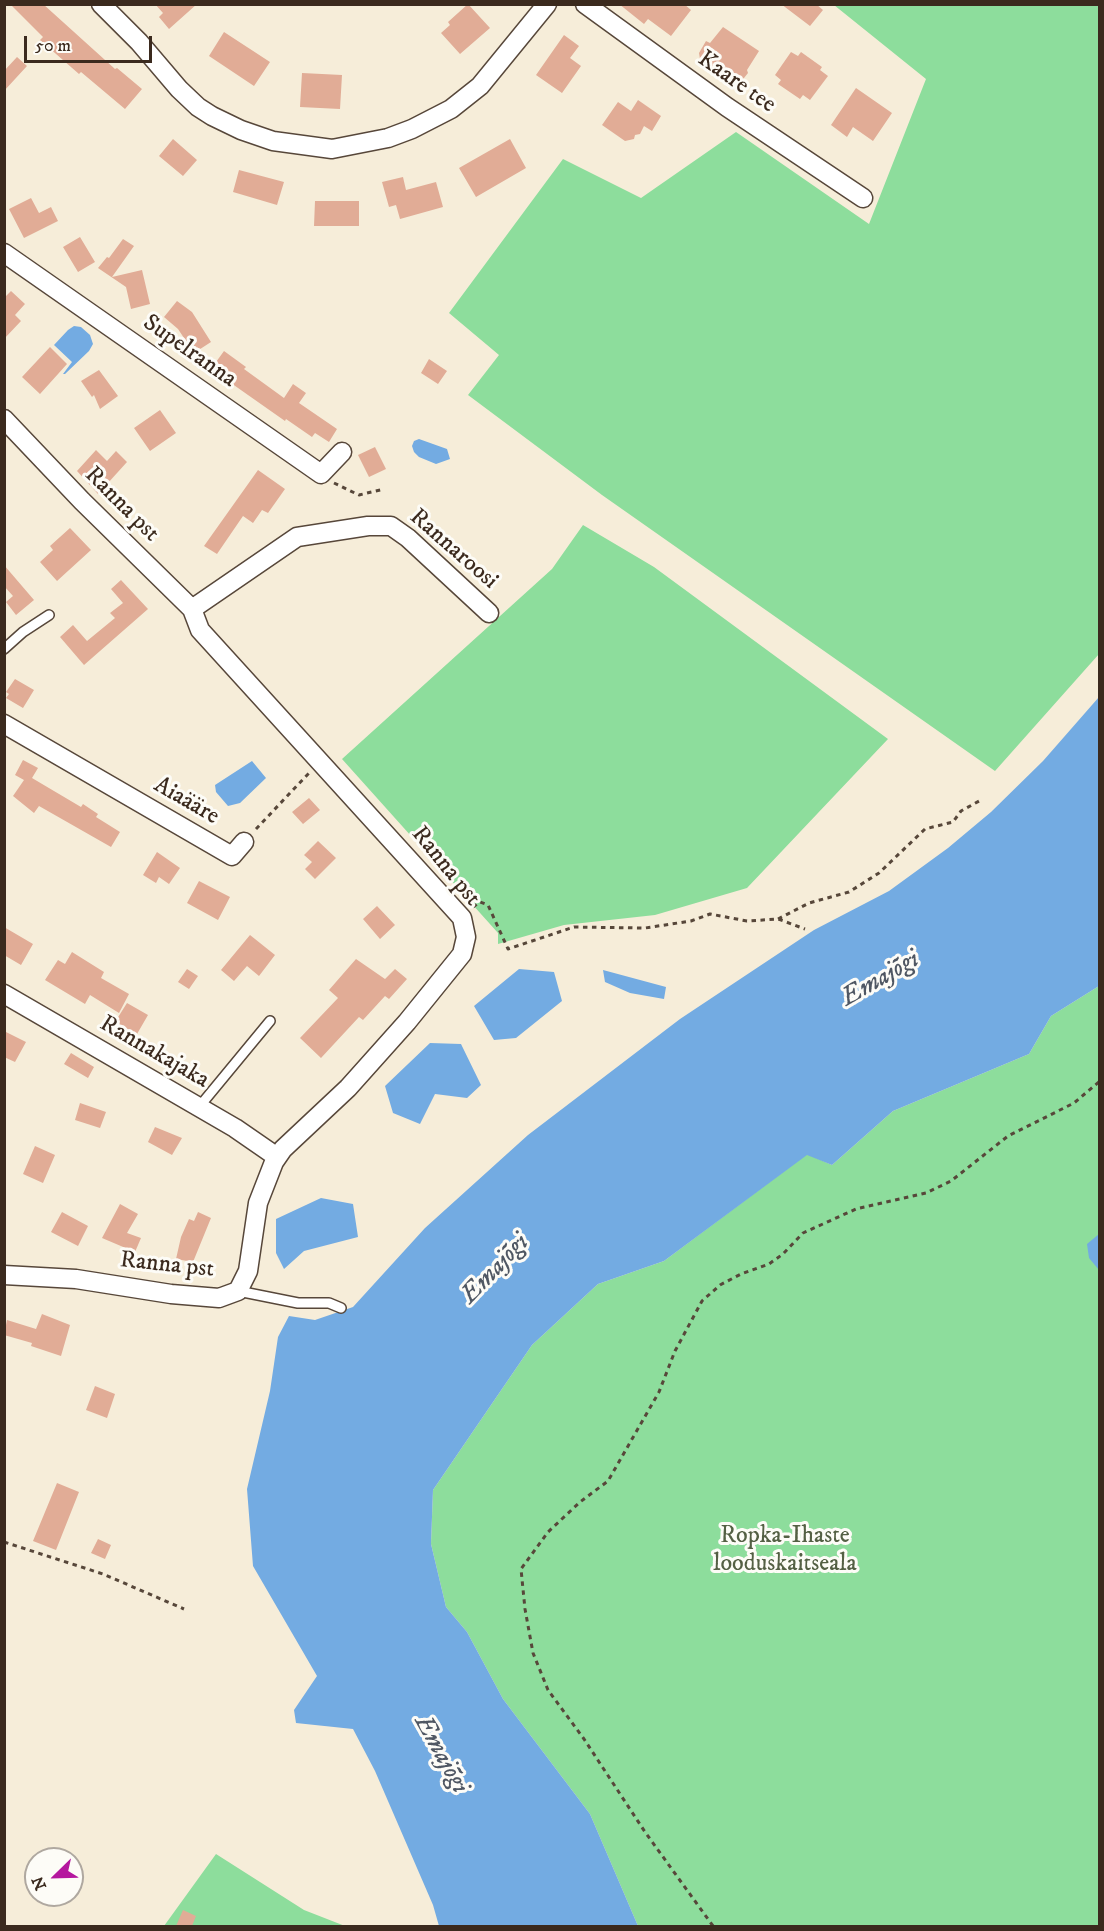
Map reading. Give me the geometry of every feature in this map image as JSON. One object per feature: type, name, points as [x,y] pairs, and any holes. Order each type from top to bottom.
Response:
[{"type":"street","points":[[106,6],[179,88],[198,107],[212,116],[241,130],[273,141],[332,149],[388,138],[412,129],[451,109],[480,86],[547,4]]},
{"type":"street","name":"Kaare tee","points":[[585,4],[727,107],[863,198]]},
{"type":"street","name":"Supelranna","points":[[4,253],[321,474]]},
{"type":"street","name":"Ranna pst","points":[[4,419],[82,501],[192,609],[200,630],[462,918],[466,937],[462,954],[407,1022],[348,1088],[277,1157],[258,1203],[248,1271],[238,1291],[219,1298],[171,1294],[76,1279],[4,1275]]},
{"type":"street","points":[[321,474],[342,452]]},
{"type":"street","name":"Rannaroosi","points":[[192,609],[297,537],[368,526],[391,526],[408,538],[489,614]]},
{"type":"street","name":"Aiaääre","points":[[4,724],[232,856],[244,842]]},
{"type":"street","name":"Rannakajaka","points":[[4,994],[235,1128],[277,1157]]},
{"type":"lane","points":[[4,649],[22,632],[49,615]]},
{"type":"lane","points":[[199,1107],[270,1021]]},
{"type":"lane","points":[[238,1291],[298,1303],[329,1303],[340,1308]]},
{"type":"path","points":[[321,474],[339,487],[359,495],[384,489]]},
{"type":"path","name":"Aiaääre","points":[[244,842],[320,760]]},
{"type":"path","points":[[469,910],[480,902],[488,905],[508,949],[574,927],[645,928],[691,921],[710,914],[747,921],[778,919],[809,903],[849,892],[879,873],[924,830],[953,822],[962,811],[981,800]]},
{"type":"path","points":[[778,919],[805,929]]},
{"type":"path","points":[[713,1926],[645,1832],[584,1739],[548,1690],[533,1653],[521,1569],[548,1532],[580,1502],[608,1481],[659,1392],[675,1351],[702,1301],[720,1285],[741,1274],[769,1264],[783,1254],[803,1233],[856,1209],[926,1193],[951,1180],[1008,1136],[1074,1103],[1100,1081]]},
{"type":"path","points":[[4,1542],[103,1575],[184,1609]]},
{"type":"green space","points":[[834,5],[1099,5],[1099,654],[995,771],[602,495],[468,395],[499,355],[449,313],[563,159],[641,198],[736,132],[869,224],[926,79]]},
{"type":"green space","points":[[583,525],[654,567],[888,739],[747,888],[655,915],[564,925],[498,944],[498,933],[342,759],[552,569]]},
{"type":"green space","name":"Ropka-Ihaste looduskaitseala","points":[[1099,986],[1099,1926],[638,1926],[590,1814],[503,1699],[467,1632],[446,1607],[431,1544],[433,1490],[532,1345],[598,1284],[664,1261],[807,1154],[832,1165],[893,1111],[1029,1054],[1051,1016]]},
{"type":"green space","points":[[216,1854],[304,1910],[345,1926],[164,1926]]},
{"type":"water","points":[[74,326],[81,327],[90,335],[93,344],[89,351],[63,374],[72,362],[54,345]]},
{"type":"water","points":[[419,439],[447,449],[450,459],[436,464],[419,457],[412,446],[414,441]]},
{"type":"water","name":"Emajõgi","points":[[1099,697],[1099,986],[1051,1016],[1029,1054],[893,1111],[832,1165],[807,1155],[664,1261],[598,1284],[532,1345],[433,1490],[431,1544],[446,1607],[467,1632],[503,1699],[590,1814],[638,1926],[439,1926],[433,1905],[375,1771],[353,1729],[296,1723],[294,1710],[317,1676],[253,1566],[247,1489],[270,1391],[278,1337],[289,1316],[315,1320],[353,1307],[425,1228],[528,1135],[680,1019],[814,930],[889,891],[948,848],[991,812],[1043,761]]},
{"type":"water","points":[[252,761],[266,778],[240,803],[228,806],[216,792],[215,785]]},
{"type":"water","points":[[519,969],[554,972],[562,1001],[516,1038],[494,1040],[474,1006]]},
{"type":"water","points":[[603,970],[666,987],[664,999],[630,993],[605,982]]},
{"type":"water","points":[[430,1043],[461,1044],[481,1085],[467,1098],[435,1094],[420,1124],[393,1113],[385,1086]]},
{"type":"water","points":[[321,1198],[353,1204],[358,1237],[304,1251],[284,1269],[276,1253],[276,1219]]},
{"type":"water","points":[[1099,1234],[1099,1270],[1089,1258],[1087,1244]]},
{"type":"building","points":[[10,4],[43,4],[115,69],[117,68],[142,89],[125,109],[81,72],[79,74],[40,40],[43,37]]},
{"type":"building","points":[[155,4],[197,4],[169,29],[159,17],[163,13]]},
{"type":"building","points":[[468,4],[490,28],[460,54],[441,33],[450,25],[448,22]]},
{"type":"building","points":[[619,4],[684,4],[691,10],[671,36],[648,19],[644,24]]},
{"type":"building","points":[[781,4],[816,4],[823,10],[810,26]]},
{"type":"building","points":[[723,27],[759,51],[747,70],[748,73],[737,82],[723,78],[700,59],[699,53],[706,41],[710,43]]},
{"type":"building","points":[[224,32],[270,62],[254,86],[209,56]]},
{"type":"building","points":[[564,35],[579,46],[570,58],[581,66],[562,93],[536,75]]},
{"type":"building","points":[[791,52],[798,56],[801,52],[822,67],[820,70],[828,76],[810,100],[803,95],[800,99],[778,84],[781,80],[775,75]]},
{"type":"building","points":[[17,57],[27,66],[4,91],[4,71]]},
{"type":"building","points":[[302,73],[342,75],[340,109],[300,107]]},
{"type":"building","points":[[856,88],[892,113],[873,141],[853,127],[847,137],[831,125]]},
{"type":"building","points":[[638,100],[661,116],[652,131],[644,126],[634,139],[625,141],[602,125],[618,102],[631,111]]},
{"type":"building","points":[[173,139],[197,160],[183,176],[159,156]]},
{"type":"building","points":[[510,139],[526,168],[476,197],[459,168]]},
{"type":"building","points":[[239,170],[284,182],[277,205],[233,192]]},
{"type":"building","points":[[403,177],[406,190],[436,182],[443,207],[400,219],[396,205],[389,207],[382,182]]},
{"type":"building","points":[[31,198],[39,213],[51,207],[58,221],[24,238],[9,209]]},
{"type":"building","points":[[315,201],[359,201],[359,226],[314,226]]},
{"type":"building","points":[[80,237],[95,262],[78,272],[63,247]]},
{"type":"building","points":[[123,239],[134,246],[112,277],[142,270],[150,304],[131,309],[126,287],[98,268],[107,257],[109,258]]},
{"type":"building","points":[[11,291],[25,304],[15,315],[21,321],[4,339],[4,298]]},
{"type":"building","points":[[177,301],[192,312],[211,342],[194,353],[178,329],[164,317]]},
{"type":"building","points":[[50,347],[67,364],[40,394],[22,377]]},
{"type":"building","points":[[224,351],[246,367],[244,369],[284,398],[293,384],[306,393],[299,403],[337,429],[329,442],[315,433],[312,437],[286,419],[285,421],[211,369]]},
{"type":"building","points":[[429,359],[447,371],[438,384],[421,373]]},
{"type":"building","points":[[99,370],[118,396],[100,409],[94,395],[92,397],[81,381]]},
{"type":"building","points":[[160,410],[176,433],[150,451],[134,428]]},
{"type":"building","points":[[375,447],[386,469],[369,477],[358,455]]},
{"type":"building","points":[[96,450],[107,461],[116,451],[127,462],[98,494],[77,471]]},
{"type":"building","points":[[258,470],[285,489],[268,513],[262,510],[253,523],[243,516],[217,554],[204,546]]},
{"type":"building","points":[[70,528],[91,550],[57,581],[40,562],[53,550],[50,546]]},
{"type":"building","points":[[4,565],[34,600],[16,615],[6,602],[13,596],[4,586]]},
{"type":"building","points":[[121,580],[148,609],[84,665],[60,637],[73,625],[87,641],[115,618],[110,613],[123,603],[111,589]]},
{"type":"building","points":[[15,679],[34,690],[23,708],[6,698],[9,694],[6,692]]},
{"type":"building","points":[[23,760],[38,768],[32,778],[81,807],[83,804],[98,814],[96,817],[120,832],[111,847],[39,806],[34,813],[13,796],[24,780],[15,775]]},
{"type":"building","points":[[309,798],[320,810],[303,824],[292,812]]},
{"type":"building","points":[[318,841],[336,858],[315,879],[305,869],[312,862],[304,855]]},
{"type":"building","points":[[157,852],[180,868],[169,884],[159,877],[156,883],[143,875]]},
{"type":"building","points":[[199,881],[230,897],[218,920],[187,903]]},
{"type":"building","points":[[377,906],[395,925],[380,939],[363,919]]},
{"type":"building","points":[[4,927],[33,944],[21,965],[4,955]]},
{"type":"building","points":[[250,935],[275,955],[259,976],[247,966],[234,981],[221,970]]},
{"type":"building","points":[[72,952],[104,972],[101,978],[129,994],[119,1013],[90,995],[85,1004],[45,980],[58,960],[65,964]]},
{"type":"building","points":[[356,959],[385,979],[395,969],[407,979],[389,999],[385,996],[363,1020],[359,1017],[321,1058],[300,1038],[338,998],[329,990]]},
{"type":"building","points":[[187,969],[198,976],[189,989],[178,982]]},
{"type":"building","points":[[127,1003],[148,1015],[137,1034],[115,1022]]},
{"type":"building","points":[[4,1031],[26,1042],[15,1062],[4,1057]]},
{"type":"building","points":[[71,1053],[94,1067],[88,1078],[64,1064]]},
{"type":"building","points":[[80,1103],[106,1112],[100,1128],[75,1120]]},
{"type":"building","points":[[155,1127],[182,1138],[172,1155],[148,1142]]},
{"type":"building","points":[[35,1146],[55,1155],[43,1183],[23,1174]]},
{"type":"building","points":[[120,1204],[138,1214],[127,1233],[141,1238],[135,1252],[102,1238]]},
{"type":"building","points":[[62,1212],[88,1226],[78,1246],[51,1232]]},
{"type":"building","points":[[198,1212],[211,1218],[193,1262],[176,1259],[181,1237],[189,1219],[194,1221]]},
{"type":"building","points":[[42,1314],[70,1325],[61,1356],[31,1346],[32,1343],[4,1335],[7,1320],[36,1329]]},
{"type":"building","points":[[95,1386],[115,1394],[107,1418],[86,1410]]},
{"type":"building","points":[[57,1483],[79,1492],[56,1550],[33,1541]]},
{"type":"building","points":[[98,1539],[111,1545],[105,1559],[91,1553]]},
{"type":"building","points":[[183,1910],[196,1916],[192,1926],[176,1926]]}]
